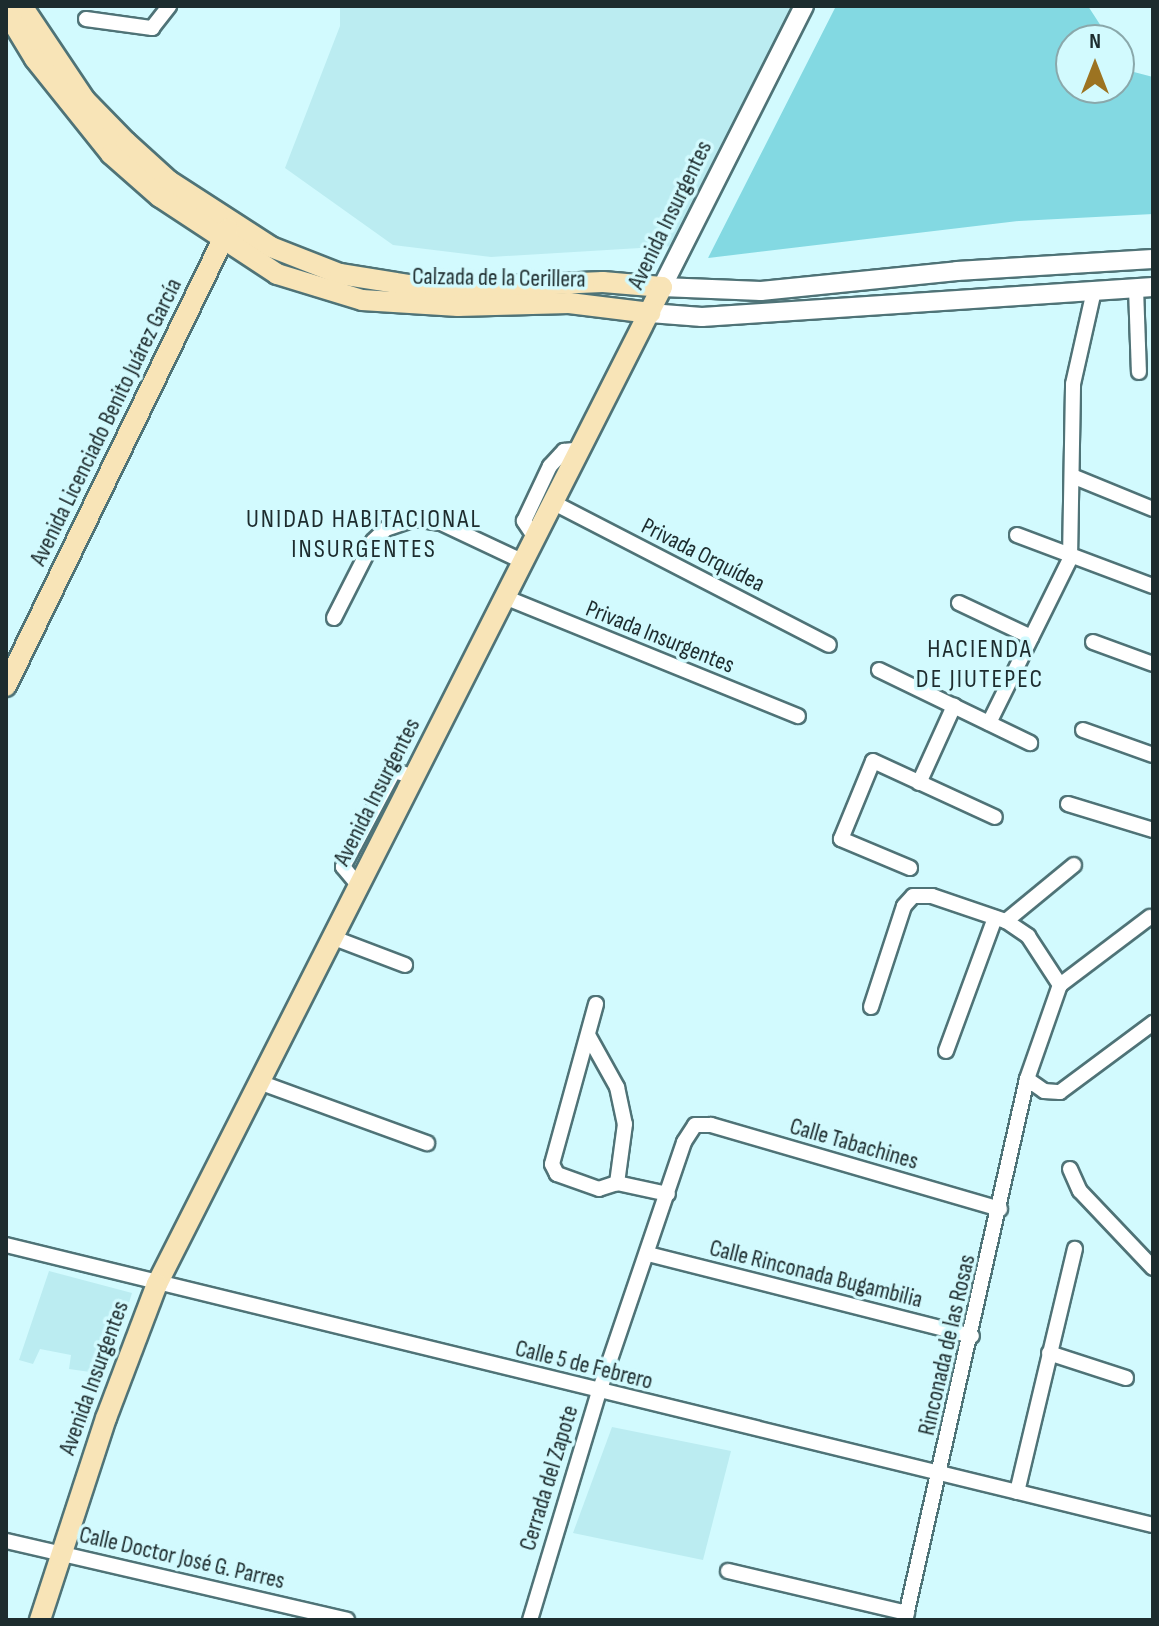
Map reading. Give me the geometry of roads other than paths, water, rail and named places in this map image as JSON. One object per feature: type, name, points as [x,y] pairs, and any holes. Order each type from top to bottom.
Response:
[{"type":"main road","name":"Calzada de la Cerillera","points":[[22,6],[85,100],[164,189]]},
{"type":"main road","name":"Calzada de la Cerillera","points":[[6,11],[71,108],[164,189],[227,231],[277,274],[362,300],[458,306],[569,303],[650,313]]},
{"type":"main road","name":"Calzada de la Cerillera","points":[[227,231],[340,274],[421,287],[507,289],[603,282],[662,287]]},
{"type":"main road","name":"Avenida Licenciado Benito Juárez García","points":[[6,686],[227,231]]},
{"type":"main road","name":"Avenida Insurgentes","points":[[40,1620],[61,1552],[157,1284],[556,504],[662,287]]},
{"type":"street","points":[[86,19],[152,28],[169,6]]},
{"type":"street","name":"Avenida Insurgentes","points":[[662,287],[804,6]]},
{"type":"street","name":"Calzada de la Cerillera","points":[[662,287],[761,291],[1153,259]]},
{"type":"street","points":[[1139,372],[1144,287]]},
{"type":"street","name":"Calzada de la Cerillera","points":[[650,313],[702,317],[1144,287]]},
{"type":"street","points":[[989,723],[1070,559],[1073,384],[1094,291]]},
{"type":"street","points":[[536,539],[524,521],[550,466],[564,451],[582,449]]},
{"type":"street","points":[[1072,476],[1153,509]]},
{"type":"street","name":"Privada Orquídea","points":[[556,504],[829,645]]},
{"type":"street","points":[[334,618],[373,541],[386,529],[415,519],[441,523],[524,562]]},
{"type":"street","points":[[1017,535],[1070,559],[1153,586]]},
{"type":"street","name":"Privada Insurgentes","points":[[507,598],[798,716]]},
{"type":"street","points":[[959,603],[1031,637]]},
{"type":"street","points":[[1093,642],[1153,664]]},
{"type":"street","points":[[879,670],[1030,743]]},
{"type":"street","points":[[919,783],[954,706]]},
{"type":"street","points":[[1083,730],[1153,755]]},
{"type":"street","points":[[910,868],[841,839],[873,761],[995,817]]},
{"type":"street","points":[[1068,804],[1153,830]]},
{"type":"street","points":[[946,1051],[1000,919],[1074,865]]},
{"type":"street","points":[[871,1007],[904,906],[913,896],[932,896],[1000,919],[1028,936],[1060,985],[1150,917]]},
{"type":"street","points":[[334,938],[405,965]]},
{"type":"street","name":"Rinconada de las Rosas","points":[[906,1616],[972,1336],[1027,1079],[1060,985]]},
{"type":"street","points":[[596,1004],[552,1164],[557,1174],[584,1186],[599,1189],[617,1183],[668,1194]]},
{"type":"street","points":[[1027,1079],[1044,1091],[1060,1092],[1153,1023]]},
{"type":"street","points":[[588,1035],[617,1087],[625,1124],[617,1183]]},
{"type":"street","points":[[577,1072],[605,1064]]},
{"type":"street","points":[[259,1082],[427,1143]]},
{"type":"street","name":"Calle Tabachines","points":[[695,1125],[711,1125],[1000,1209]]},
{"type":"street","name":"Cerrada del Zapote","points":[[530,1620],[599,1392],[695,1125]]},
{"type":"street","points":[[1070,1169],[1080,1191],[1153,1268]]},
{"type":"street","name":"Calle 5 de Febrero","points":[[6,1245],[1153,1525]]},
{"type":"street","points":[[1017,1492],[1075,1249]]},
{"type":"street","name":"Calle Rinconada Bugambilia","points":[[648,1254],[972,1336]]},
{"type":"street","points":[[1049,1353],[1126,1378]]},
{"type":"street","name":"Calle Doctor José G. Parres","points":[[6,1541],[347,1620]]},
{"type":"street","points":[[728,1571],[906,1616]]},
{"type":"district","name":"UNIDAD HABITACIONAL INSURGENTES","points":[[364,535]]},
{"type":"district","name":"HACIENDA DE JIUTEPEC","points":[[980,665]]}]
